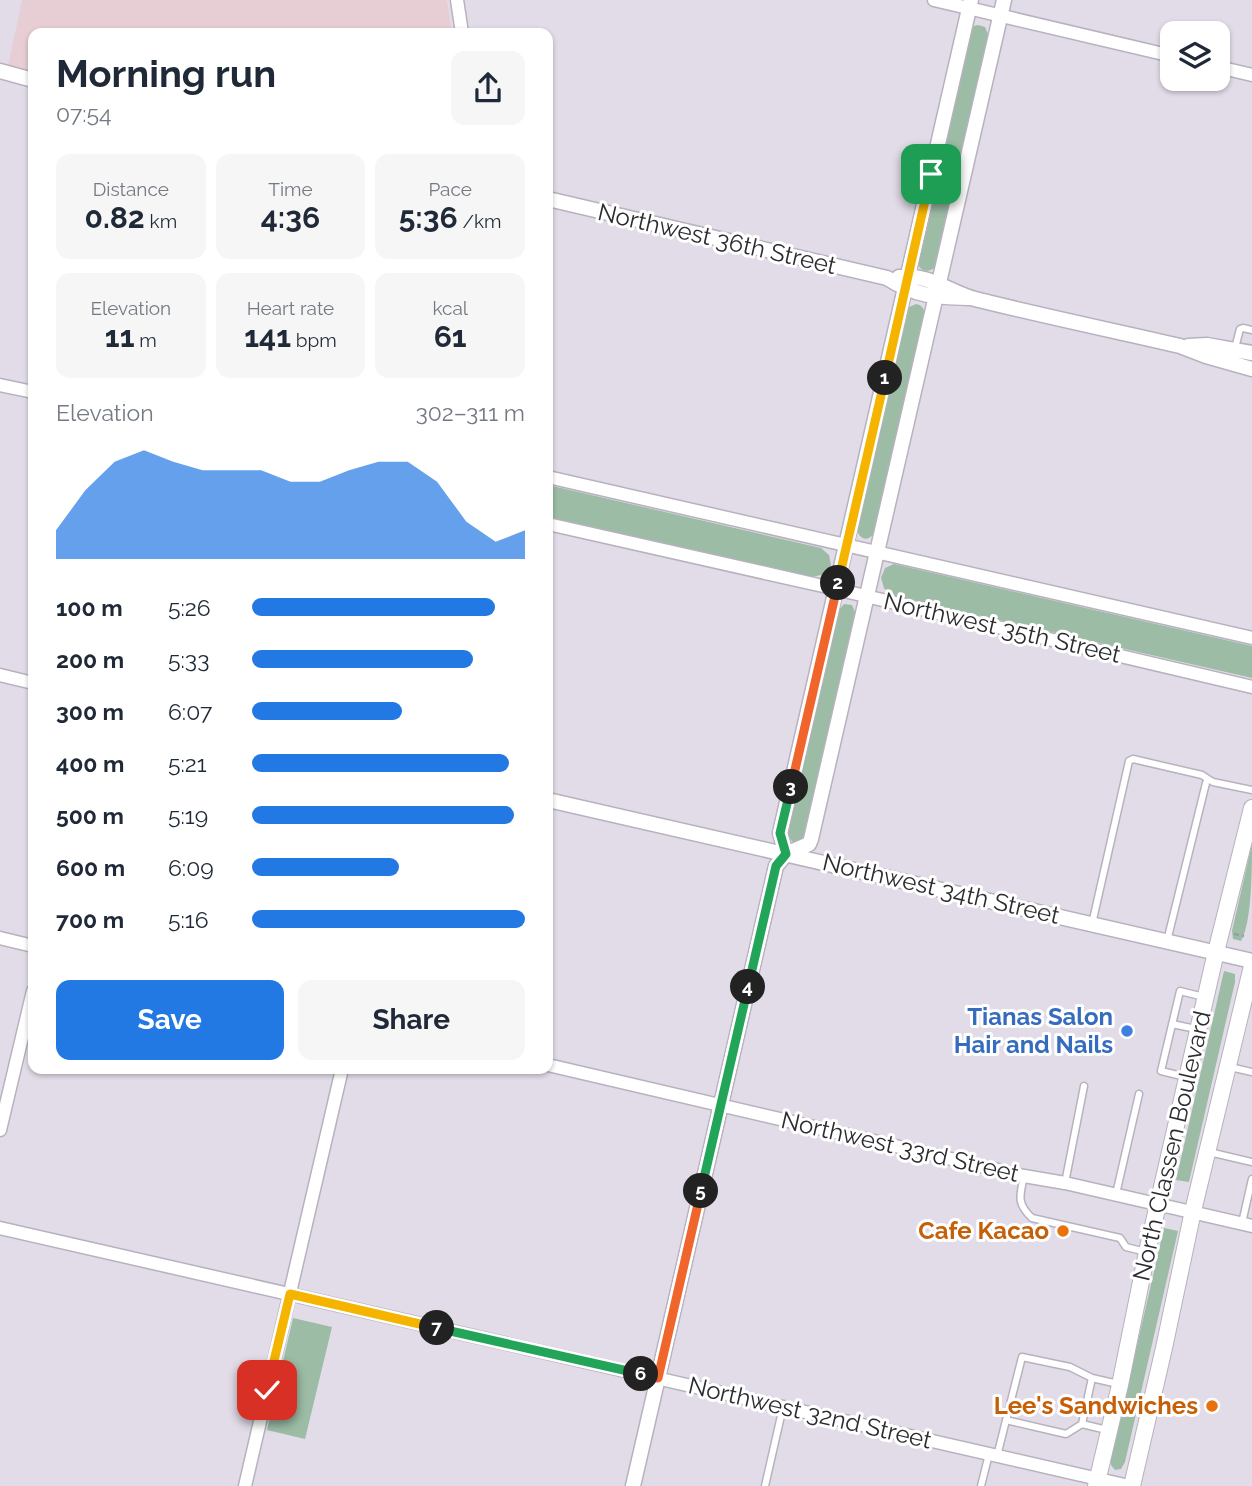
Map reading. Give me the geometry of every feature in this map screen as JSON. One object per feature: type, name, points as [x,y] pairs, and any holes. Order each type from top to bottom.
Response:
[{"type":"main road","name":"North Classen Boulevard","points":[[1097,1482],[1187,1077],[1252,808]]},
{"type":"main road","name":"North Classen Boulevard","points":[[1131,1486],[1207,1152],[1228,1067],[1248,1003],[1252,963]]},
{"type":"street","points":[[457,0],[461,28]]},
{"type":"street","points":[[934,0],[971,4],[1000,15],[1160,53]]},
{"type":"street","points":[[633,1486],[776,866],[786,854],[809,844],[811,839],[1004,0]]},
{"type":"street","points":[[786,854],[780,833],[971,4]]},
{"type":"street","points":[[1230,70],[1252,75]]},
{"type":"street","points":[[0,71],[28,79]]},
{"type":"street","points":[[0,78],[28,79]]},
{"type":"street","name":"Northwest 36th Street","points":[[553,200],[1180,346],[1252,369]]},
{"type":"street","name":"Northwest 36th Street","points":[[1180,346],[1207,345],[1252,353]]},
{"type":"street","points":[[0,385],[28,391]]},
{"type":"street","name":"Northwest 35th Street","points":[[553,478],[1252,638]]},
{"type":"street","name":"Northwest 35th Street","points":[[553,525],[1252,687]]},
{"type":"street","points":[[0,675],[28,682]]},
{"type":"street","name":"Northwest 34th Street","points":[[553,801],[1216,952],[1252,963]]},
{"type":"street","points":[[0,938],[28,945]]},
{"type":"street","points":[[0,1130],[28,1012]]},
{"type":"street","name":"Northwest 33rd Street","points":[[553,1066],[1247,1225]]},
{"type":"street","points":[[245,1486],[341,1074]]},
{"type":"street","name":"Northwest 32nd Street","points":[[0,1228],[993,1455],[1097,1482],[1131,1486]]},
{"type":"lane","points":[[1234,350],[1240,329],[1252,330]]},
{"type":"lane","points":[[1092,924],[1129,761],[1133,759],[1202,775],[1213,782],[1252,790]]},
{"type":"lane","points":[[1167,941],[1208,779]]},
{"type":"lane","points":[[1187,1077],[1161,1071],[1172,1024],[1180,991],[1206,997]]},
{"type":"lane","points":[[1172,1024],[1198,1030]]},
{"type":"lane","points":[[1228,1067],[1252,1072]]},
{"type":"lane","points":[[1065,1182],[1084,1086]]},
{"type":"lane","points":[[1116,1194],[1139,1094]]},
{"type":"lane","points":[[1207,1152],[1252,1162]]},
{"type":"lane","points":[[1024,1175],[1019,1201],[1032,1218],[1119,1238],[1126,1247],[1147,1252]]},
{"type":"lane","points":[[1247,1225],[1252,1178]]},
{"type":"lane","points":[[981,1486],[1006,1420],[1022,1357],[1070,1367],[1092,1378],[1120,1385]]},
{"type":"lane","points":[[1006,1420],[1066,1434],[1082,1424],[1092,1378]]},
{"type":"lane","points":[[765,1486],[783,1407]]},
{"type":"lane","points":[[1082,1424],[1109,1431]]},
{"type":"path","points":[[1233,934],[1244,936]]},
{"type":"shaded area","points":[[22,0],[447,0],[451,28],[28,28],[28,71],[8,66]]},
{"type":"green space","points":[[978,25],[985,27],[988,34],[936,266],[925,271],[917,261],[971,31]]},
{"type":"green space","points":[[916,304],[923,308],[924,315],[874,534],[866,539],[861,537],[856,528],[907,308]]},
{"type":"green space","points":[[553,486],[821,548],[829,555],[831,565],[825,574],[812,577],[553,518]]},
{"type":"green space","points":[[894,564],[1252,646],[1252,678],[890,595],[881,578],[885,568]]},
{"type":"green space","points":[[844,604],[852,605],[855,615],[805,837],[799,842],[793,842],[787,833],[837,612]]},
{"type":"green space","points":[[1252,844],[1249,909],[1241,941],[1233,939],[1232,931]]},
{"type":"green space","points":[[1224,971],[1235,974],[1235,982],[1189,1182],[1176,1180]]},
{"type":"green space","points":[[1164,1228],[1178,1231],[1125,1462],[1121,1469],[1115,1470],[1111,1465],[1111,1458]]},
{"type":"green space","points":[[293,1318],[332,1327],[305,1439],[267,1430]]},
{"type":"place","name":"Tianas Salon Hair and Nails","points":[[1127,1031]]},
{"type":"place","name":"Cafe Kacao","points":[[1063,1231]]},
{"type":"place","name":"Lee's Sandwiches","points":[[1212,1406]]},
{"type":"route","points":[[267,1390],[290,1294],[658,1378],[776,866],[786,854],[780,833],[931,174]]}]
